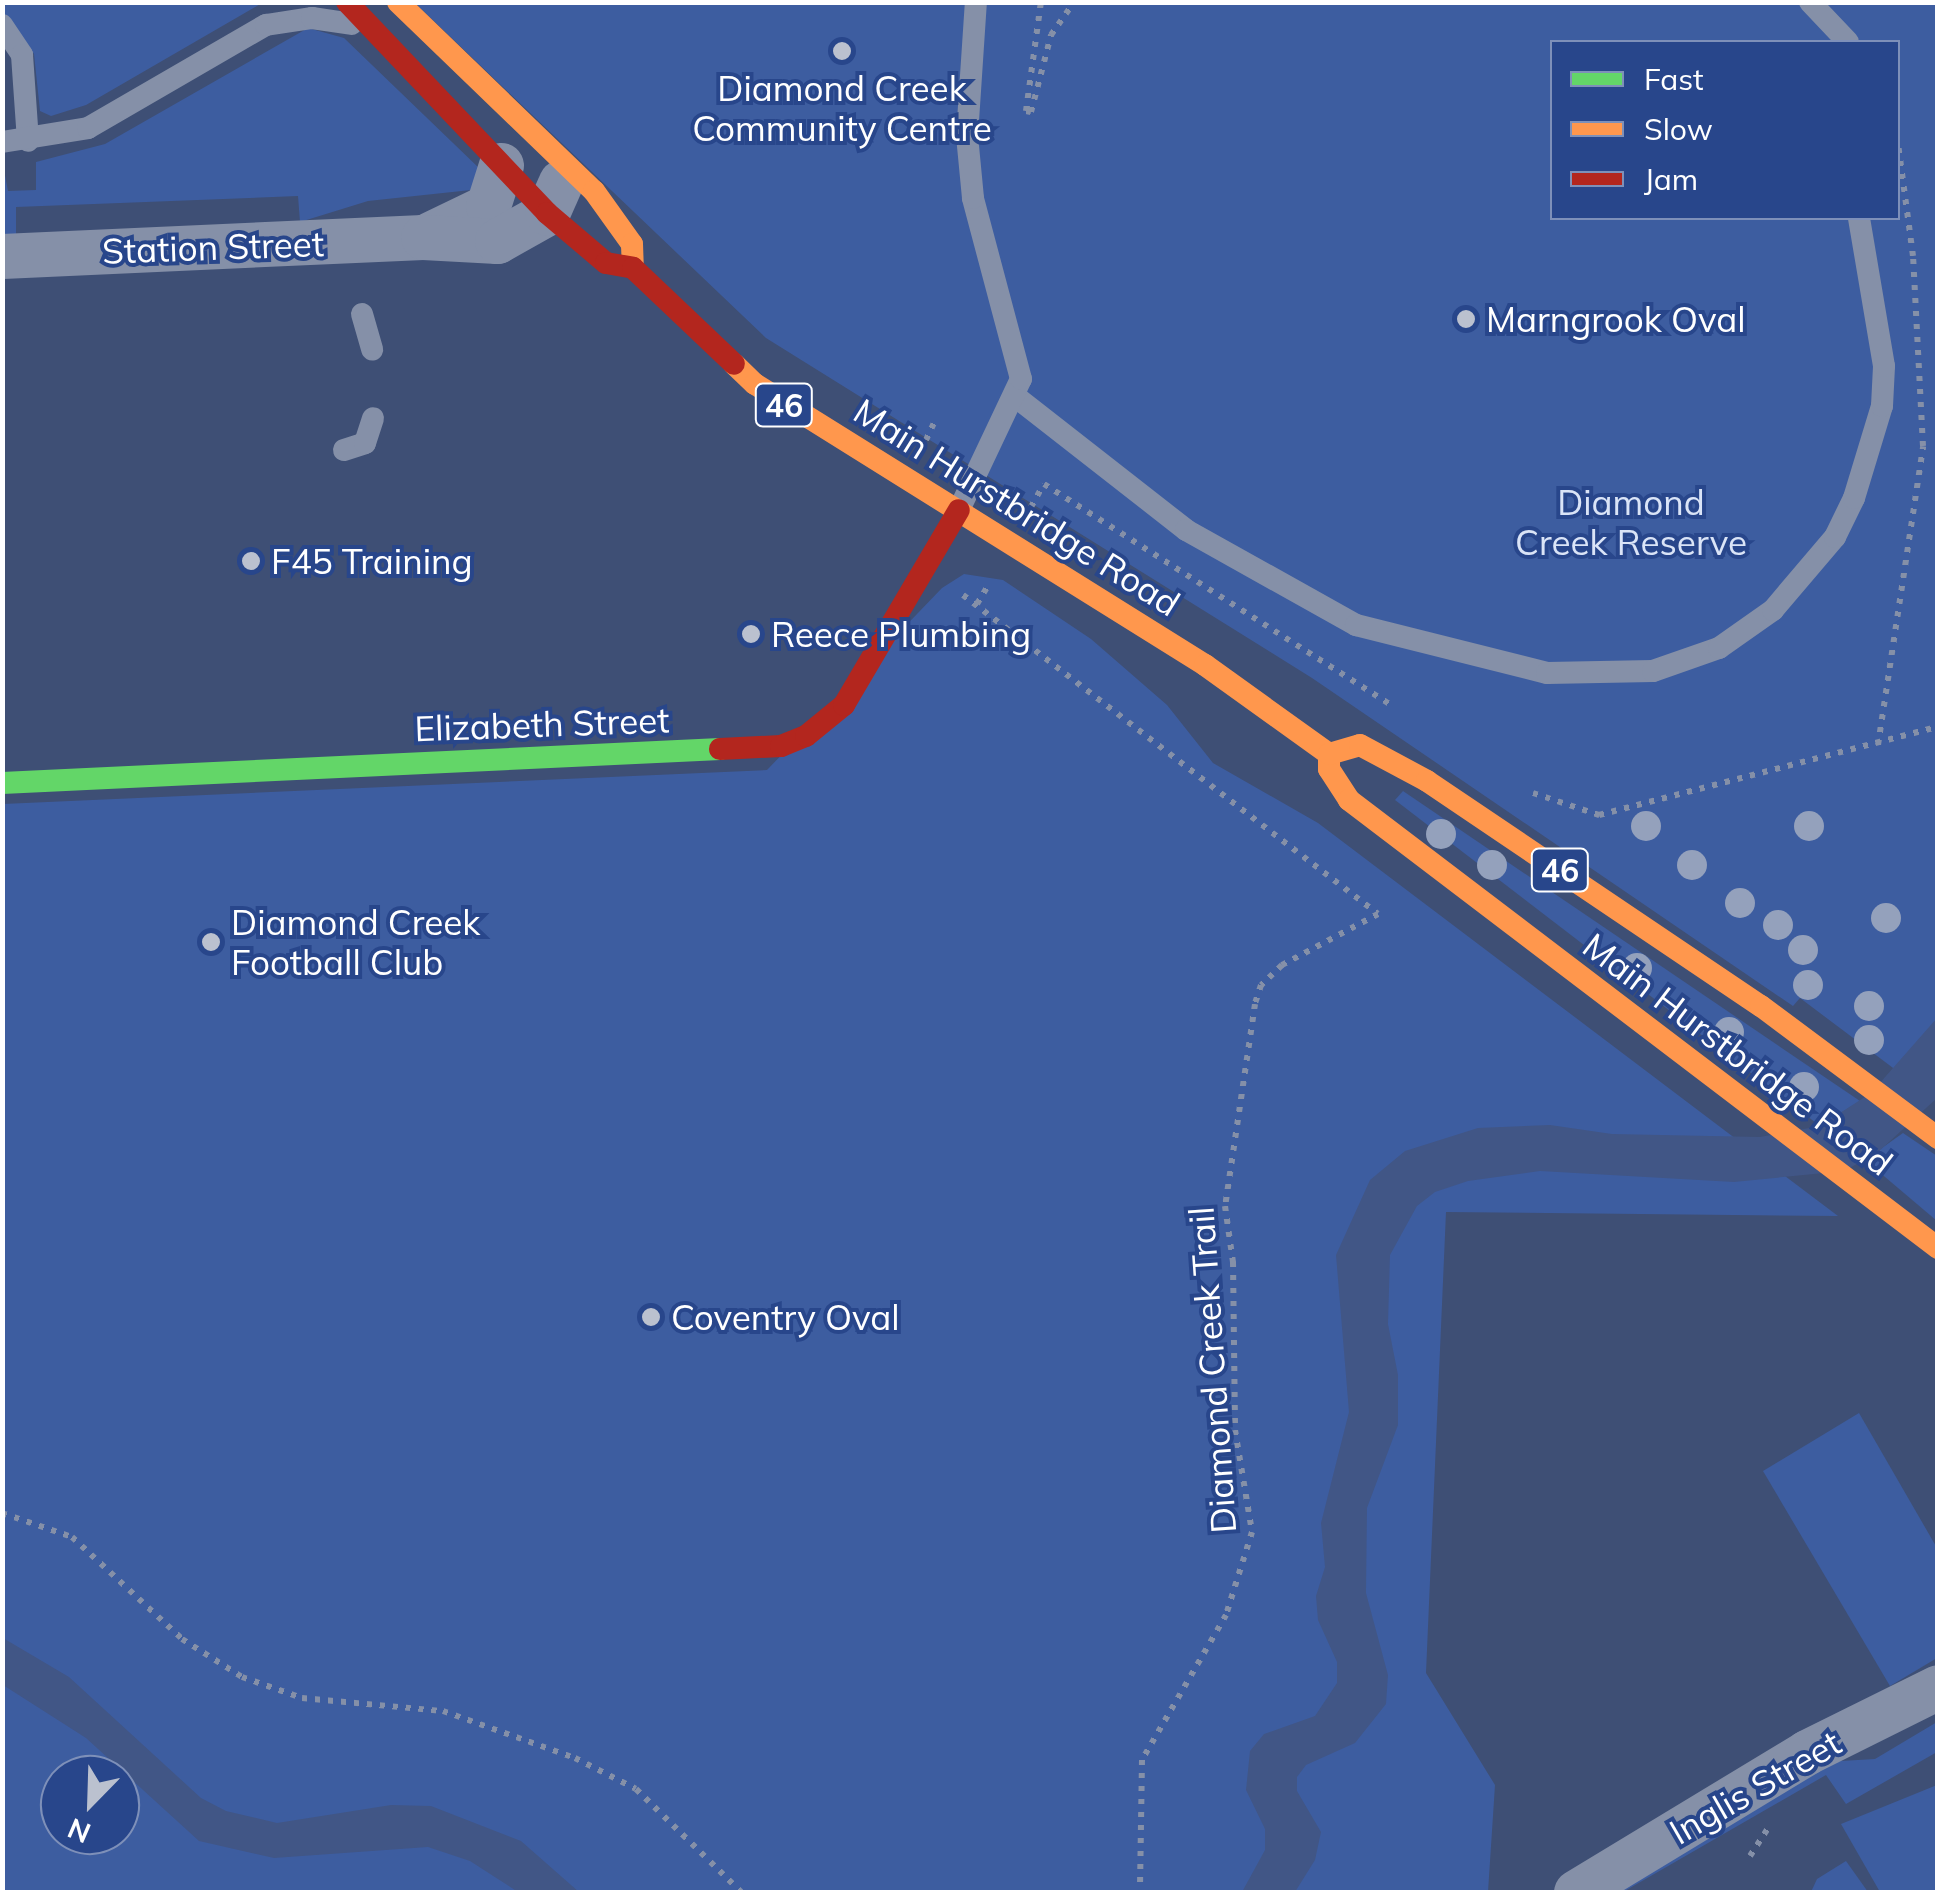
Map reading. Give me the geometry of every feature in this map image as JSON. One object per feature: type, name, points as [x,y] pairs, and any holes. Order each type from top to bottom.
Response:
[{"type":"main road","name":"Main Hurstbridge Road","points":[[347,2],[547,213],[606,263],[633,268],[755,384],[1205,665],[1329,754]]},
{"type":"main road","name":"Main Hurstbridge Road","points":[[398,2],[556,150],[621,224],[632,244],[633,268]]},
{"type":"main road","name":"Elizabeth Street","points":[[2,783],[782,746],[806,736],[844,705],[959,510]]},
{"type":"main road","name":"Main Hurstbridge Road","points":[[1329,754],[1360,745],[1380,752],[1782,1021],[1938,1138]]},
{"type":"main road","name":"Main Hurstbridge Road","points":[[1329,754],[1330,769],[1349,800],[1938,1248]]},
{"type":"street","points":[[547,213],[562,182],[556,150]]},
{"type":"street","name":"Station Street","points":[[424,237],[488,206],[501,165]]},
{"type":"street","name":"Station Street","points":[[2,256],[424,237],[497,241],[547,213]]},
{"type":"street","name":"Inglis Street","points":[[1576,1892],[1808,1752],[1938,1687]]},
{"type":"lane","points":[[266,25],[280,2]]},
{"type":"lane","points":[[959,510],[1016,397],[1020,360],[982,239],[968,154],[976,2]]},
{"type":"lane","points":[[1810,2],[1846,40]]},
{"type":"lane","points":[[2,142],[88,128],[266,25],[335,19],[381,40]]},
{"type":"lane","points":[[2,25],[22,56],[28,140]]},
{"type":"lane","points":[[1016,397],[1186,530],[1308,602],[1416,644],[1548,673],[1653,671],[1719,648],[1750,630],[1807,575],[1854,498],[1882,406],[1884,366],[1860,220]]},
{"type":"lane","points":[[362,314],[372,350]]},
{"type":"lane","points":[[344,450],[366,444],[374,418]]},
{"type":"path","points":[[1041,2],[1026,111],[1032,112],[1044,52],[1070,4]]},
{"type":"path","points":[[1878,745],[1924,446],[1913,256],[1900,158]]},
{"type":"path","points":[[1044,484],[1397,708]]},
{"type":"path","name":"Diamond Creek Trail","points":[[977,604],[1378,914],[1282,965],[1261,985],[1253,1016],[1225,1206],[1233,1262],[1235,1430],[1252,1532],[1226,1615],[1142,1760],[1140,1892]]},
{"type":"path","points":[[1528,790],[1599,815],[1938,727]]},
{"type":"path","points":[[2,1514],[72,1537],[182,1639],[242,1677],[302,1698],[443,1712],[590,1766],[636,1789],[741,1892]]},
{"type":"green space","points":[[2,3],[262,3],[86,105],[51,116],[40,111],[34,54],[3,12]]},
{"type":"green space","name":"Diamond Creek Reserve","points":[[415,3],[1937,3],[1937,1101],[1800,998],[1793,1006],[1312,678],[766,338]]},
{"type":"green space","points":[[308,28],[344,38],[480,169],[471,190],[368,201],[300,222],[298,196],[16,207],[16,234],[3,234],[3,165],[8,191],[36,190],[36,162],[105,144]]},
{"type":"green space","points":[[964,574],[1003,580],[1091,639],[1167,705],[1213,763],[1318,823],[1838,1216],[1446,1212],[1426,1673],[1495,1785],[1488,1892],[3,1892],[3,804],[767,770],[942,588]]},
{"type":"green space","points":[[1403,791],[1860,1101],[1820,1126],[1395,800]]},
{"type":"green space","points":[[1903,1133],[1937,1156],[1937,1221],[1865,1160]]},
{"type":"green space","points":[[1859,1413],[1937,1548],[1937,1658],[1890,1686],[1763,1471]]},
{"type":"green space","points":[[1937,1722],[1937,1752],[1846,1804],[1826,1775],[1623,1892],[1608,1892],[1824,1762],[1875,1759]]},
{"type":"green space","points":[[1937,1785],[1937,1892],[1880,1892],[1841,1824]]},
{"type":"green space","points":[[1846,1861],[1868,1892],[1811,1892],[1817,1879]]},
{"type":"shaded area","points":[[1937,1018],[1937,1098],[1877,1153],[1844,1171],[1734,1182],[1540,1171],[1468,1181],[1435,1192],[1417,1206],[1390,1255],[1388,1324],[1398,1375],[1398,1425],[1367,1508],[1366,1593],[1388,1675],[1386,1704],[1355,1743],[1306,1765],[1297,1777],[1297,1791],[1321,1832],[1315,1860],[1295,1892],[1242,1892],[1265,1850],[1265,1829],[1246,1790],[1250,1751],[1264,1734],[1315,1716],[1337,1683],[1337,1662],[1318,1620],[1316,1596],[1325,1567],[1321,1523],[1349,1412],[1336,1255],[1370,1180],[1405,1151],[1478,1128],[1550,1125],[1612,1134],[1760,1137],[1820,1126],[1871,1093]]},
{"type":"shaded area","points":[[3,1638],[69,1677],[201,1798],[226,1811],[277,1823],[391,1805],[431,1806],[521,1841],[579,1892],[518,1892],[470,1861],[428,1847],[274,1858],[199,1841],[140,1787],[140,1755],[105,1755],[86,1738],[3,1685]]},
{"type":"traffic: fast","points":[[2,783],[720,749]]},
{"type":"traffic: slow","points":[[398,2],[594,191],[632,244],[633,268]]},
{"type":"traffic: slow","points":[[734,364],[755,384],[1205,665],[1329,754]]},
{"type":"traffic: slow","points":[[1329,754],[1360,745],[1427,781],[1761,1006],[1938,1138]]},
{"type":"traffic: slow","points":[[1329,754],[1329,769],[1349,800],[1938,1248]]},
{"type":"traffic: jam","points":[[347,2],[547,213],[606,263],[633,268],[734,364]]},
{"type":"traffic: jam","points":[[720,749],[781,746],[806,736],[844,705],[959,510]]},
{"type":"place","name":"Diamond Creek Community Centre","points":[[842,51]]},
{"type":"place","name":"Marngrook Oval","points":[[1466,319]]},
{"type":"place","name":"F45 Training","points":[[251,561]]},
{"type":"place","name":"Reece Plumbing","points":[[751,634]]},
{"type":"place","name":"Diamond Creek Football Club","points":[[211,942]]},
{"type":"place","name":"Coventry Oval","points":[[651,1317]]}]
